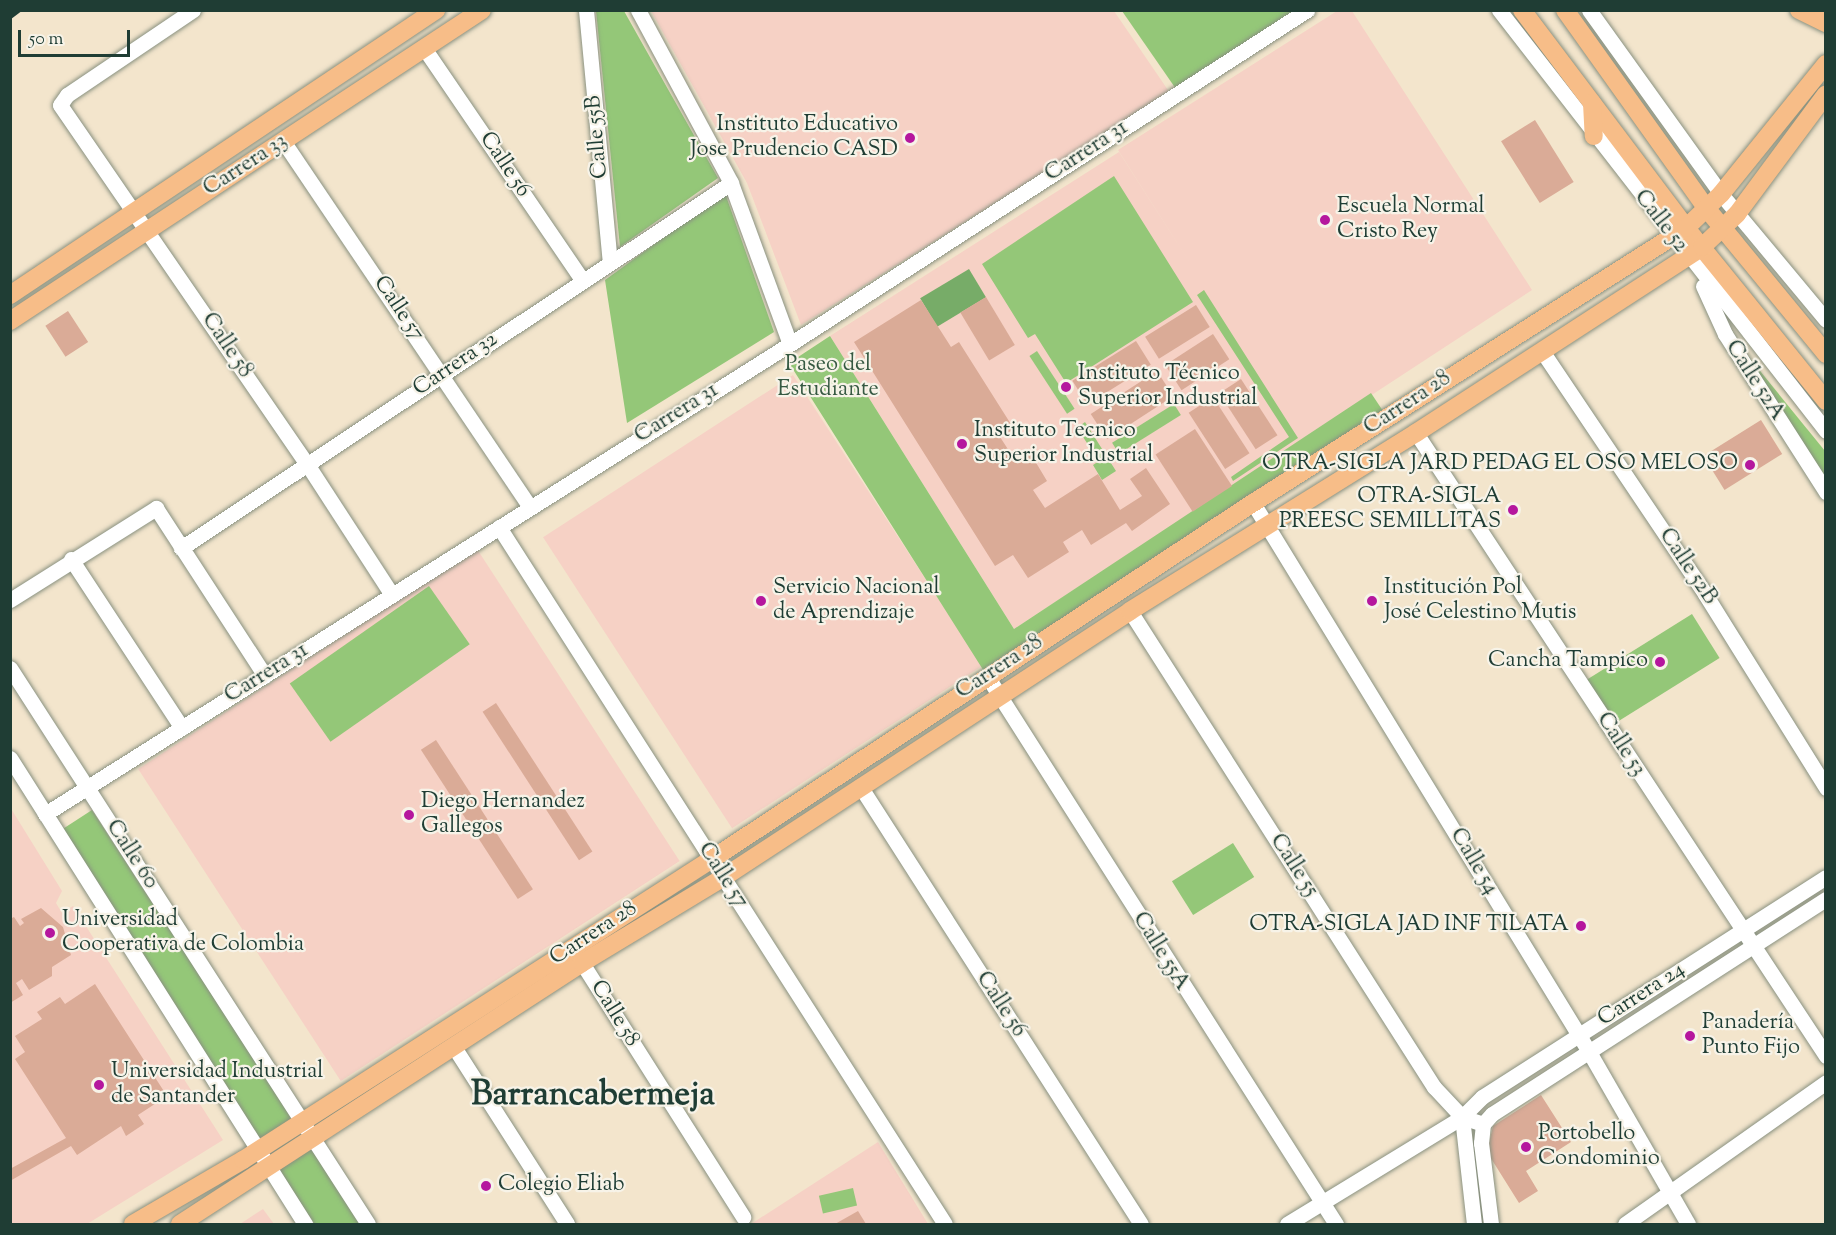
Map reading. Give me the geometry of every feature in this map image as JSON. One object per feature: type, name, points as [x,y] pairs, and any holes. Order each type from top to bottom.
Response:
[{"type":"main road","name":"Carrera 33","points":[[10,295],[436,10]]},
{"type":"main road","name":"Carrera 33","points":[[10,321],[482,10]]},
{"type":"main road","name":"Calle 52","points":[[1522,10],[1592,103],[1694,256],[1826,400]]},
{"type":"main road","name":"Calle 52","points":[[1565,10],[1707,209],[1826,354]]},
{"type":"main road","points":[[1799,10],[1826,23]]},
{"type":"main road","name":"Carrera 28","points":[[134,1224],[257,1151],[712,859],[1253,503],[1679,233],[1721,194],[1826,64]]},
{"type":"main road","name":"Carrera 28","points":[[180,1224],[314,1140],[582,963],[724,877],[1130,611],[1268,527],[1694,256],[1737,214],[1826,94]]},
{"type":"main road","points":[[1592,103],[1594,136]]},
{"type":"street","name":"Calle 58","points":[[193,10],[62,99],[60,105],[307,464],[392,595]]},
{"type":"street","name":"Calle 55B","points":[[586,10],[610,263]]},
{"type":"street","points":[[638,10],[731,183],[790,344]]},
{"type":"street","name":"Carrera 31","points":[[45,814],[790,344],[1307,10]]},
{"type":"street","name":"Calle 52","points":[[1499,10],[1594,136],[1679,233]]},
{"type":"street","points":[[1589,10],[1721,194],[1826,321]]},
{"type":"street","name":"Calle 56","points":[[424,48],[583,281]]},
{"type":"street","name":"Calle 57","points":[[284,141],[530,507]]},
{"type":"street","name":"Carrera 32","points":[[181,548],[731,183]]},
{"type":"street","name":"Calle 52","points":[[1694,256],[1826,431]]},
{"type":"street","name":"Calle 52A","points":[[1694,256],[1725,334],[1826,492]]},
{"type":"street","name":"Calle 52B","points":[[1542,351],[1705,594],[1826,788]]},
{"type":"street","name":"Calle 53","points":[[1416,433],[1750,946],[1826,1056]]},
{"type":"street","name":"Calle 54","points":[[1253,503],[1588,1050],[1688,1224]]},
{"type":"street","points":[[10,600],[71,559],[156,508],[264,676]]},
{"type":"street","name":"Calle 57","points":[[499,527],[945,1224]]},
{"type":"street","points":[[71,559],[182,728]]},
{"type":"street","name":"Calle 55","points":[[1130,611],[1434,1087],[1462,1117]]},
{"type":"street","name":"Calle 60","points":[[10,668],[368,1224]]},
{"type":"street","name":"Calle 55A","points":[[987,676],[1336,1224]]},
{"type":"street","points":[[10,758],[268,1169],[305,1224]]},
{"type":"street","name":"Calle 56","points":[[860,786],[1141,1224]]},
{"type":"street","name":"Carrera 24","points":[[1287,1224],[1462,1117],[1482,1097],[1826,877]]},
{"type":"street","name":"Carrera 24","points":[[1483,1124],[1503,1105],[1826,899]]},
{"type":"street","name":"Calle 58","points":[[582,963],[743,1218]]},
{"type":"street","points":[[454,1047],[567,1224]]},
{"type":"street","points":[[1625,1224],[1826,1082]]},
{"type":"street","points":[[1474,1224],[1462,1117],[1483,1124],[1491,1224]]},
{"type":"shaded area","name":"Instituto Educativo Jose Prudencio CASD","points":[[651,11],[1114,11],[1170,93],[801,325],[747,183]]},
{"type":"shaded area","points":[[1337,11],[1352,11],[1532,290],[1014,629],[830,336],[1119,152],[1199,277],[1118,150]]},
{"type":"shaded area","name":"Servicio Nacional de Aprendizaje","points":[[793,375],[982,666],[732,828],[543,537]]},
{"type":"shaded area","name":"Diego Hernandez Gallegos","points":[[477,549],[680,861],[341,1081],[138,769]]},
{"type":"shaded area","name":"Universidad Industrial de Santander","points":[[10,807],[62,891],[56,903],[62,913],[73,906],[223,1140],[87,1224],[11,1224]]},
{"type":"shaded area","points":[[878,1142],[928,1224],[751,1224]]},
{"type":"shaded area","points":[[263,1209],[274,1224],[240,1224]]},
{"type":"green space","points":[[596,11],[624,11],[718,178],[620,247]]},
{"type":"green space","points":[[1122,11],[1301,11],[1176,89]]},
{"type":"green space","points":[[1114,176],[1193,302],[1066,383],[1035,334],[1028,338],[982,264]]},
{"type":"green space","points":[[725,193],[774,332],[627,423],[605,280]]},
{"type":"green space","points":[[969,269],[986,297],[937,327],[920,298]]},
{"type":"green space","points":[[1204,290],[1298,438],[1233,481],[1231,477],[1289,437],[1197,295]]},
{"type":"green space","name":"Paseo del Estudiante","points":[[830,336],[1014,629],[1371,393],[1387,417],[987,676],[789,363]]},
{"type":"green space","points":[[1734,339],[1825,451],[1825,479]]},
{"type":"green space","points":[[1037,351],[1075,409],[1067,414],[1029,356]]},
{"type":"green space","points":[[1174,404],[1181,415],[1119,454],[1112,443]]},
{"type":"green space","points":[[1085,422],[1116,471],[1102,480],[1093,465],[1099,461],[1077,428]]},
{"type":"green space","points":[[429,586],[470,644],[330,742],[290,684]]},
{"type":"green space","name":"Cancha Tampico","points":[[1692,614],[1720,658],[1613,725],[1585,681]]},
{"type":"green space","points":[[92,810],[360,1223],[314,1224],[59,831]]},
{"type":"green space","points":[[1233,843],[1254,877],[1193,915],[1172,881]]},
{"type":"green space","points":[[853,1188],[857,1206],[823,1213],[819,1196]]},
{"type":"building","points":[[1535,120],[1574,182],[1540,203],[1501,141]]},
{"type":"building","points":[[986,297],[1015,345],[989,360],[960,312]]},
{"type":"building","name":"Instituto Tecnico Superior Industrial","points":[[921,300],[951,347],[959,342],[1014,429],[1000,437],[1015,460],[1029,451],[1047,481],[1033,490],[1045,508],[1098,474],[1120,510],[1142,496],[1130,479],[1146,468],[1170,504],[1132,531],[1126,523],[1091,545],[1082,530],[1063,542],[1069,552],[1028,578],[1013,555],[995,566],[854,342]]},
{"type":"building","points":[[1196,305],[1210,327],[1159,359],[1145,337]]},
{"type":"building","points":[[68,311],[88,342],[66,357],[45,326]]},
{"type":"building","points":[[1213,334],[1229,359],[1182,390],[1165,365]]},
{"type":"building","points":[[1136,341],[1151,365],[1087,404],[1072,381]]},
{"type":"building","points":[[1157,371],[1173,396],[1107,439],[1091,414]]},
{"type":"building","points":[[1241,379],[1277,435],[1256,449],[1219,393]]},
{"type":"building","points":[[1213,397],[1249,453],[1225,469],[1189,413]]},
{"type":"building","points":[[1761,420],[1782,454],[1725,490],[1703,456]]},
{"type":"building","points":[[1195,429],[1232,486],[1193,512],[1156,455]]},
{"type":"building","points":[[496,703],[592,851],[579,860],[483,712]]},
{"type":"building","points":[[436,740],[533,889],[518,899],[421,750]]},
{"type":"building","points":[[41,908],[63,927],[71,955],[52,967],[52,976],[29,990],[22,979],[16,983],[23,995],[10,1003],[10,919],[14,917],[20,926],[24,923],[21,919]]},
{"type":"building","points":[[95,984],[167,1096],[138,1115],[144,1124],[126,1136],[121,1126],[77,1155],[71,1146],[10,1181],[10,1169],[66,1138],[15,1059],[25,1052],[15,1036],[42,1019],[37,1012],[60,997],[65,1004]]},
{"type":"building","name":"Portobello Condominio","points":[[1541,1095],[1571,1142],[1526,1171],[1538,1191],[1519,1203],[1487,1152],[1493,1126]]},
{"type":"building","points":[[858,1211],[866,1224],[835,1224]]},
{"type":"railway","points":[[10,16],[18,10]]},
{"type":"place","name":"Instituto Educativo Jose Prudencio CASD","points":[[910,138]]},
{"type":"place","name":"Escuela Normal Cristo Rey","points":[[1325,220]]},
{"type":"place","name":"Instituto Técnico Superior Industrial","points":[[1066,387]]},
{"type":"place","name":"Instituto Tecnico Superior Industrial","points":[[962,444]]},
{"type":"place","name":"OTRA-SIGLA JARD PEDAG EL OSO MELOSO","points":[[1750,465]]},
{"type":"place","name":"OTRA-SIGLA PREESC SEMILLITAS","points":[[1513,510]]},
{"type":"place","name":"Servicio Nacional de Aprendizaje","points":[[761,601]]},
{"type":"place","name":"Institución Pol José Celestino Mutis","points":[[1372,601]]},
{"type":"place","name":"Cancha Tampico","points":[[1660,662]]},
{"type":"place","name":"Diego Hernandez Gallegos","points":[[409,815]]},
{"type":"place","name":"OTRA-SIGLA JAD INF TILATA","points":[[1581,926]]},
{"type":"place","name":"Universidad Cooperativa de Colombia","points":[[50,933]]},
{"type":"place","name":"Panadería Punto Fijo","points":[[1690,1036]]},
{"type":"place","name":"Universidad Industrial de Santander","points":[[99,1085]]},
{"type":"place","name":"Portobello Condominio","points":[[1526,1147]]},
{"type":"place","name":"Colegio Eliab","points":[[486,1186]]},
{"type":"district","name":"Barrancabermeja","points":[[593,1096]]}]
